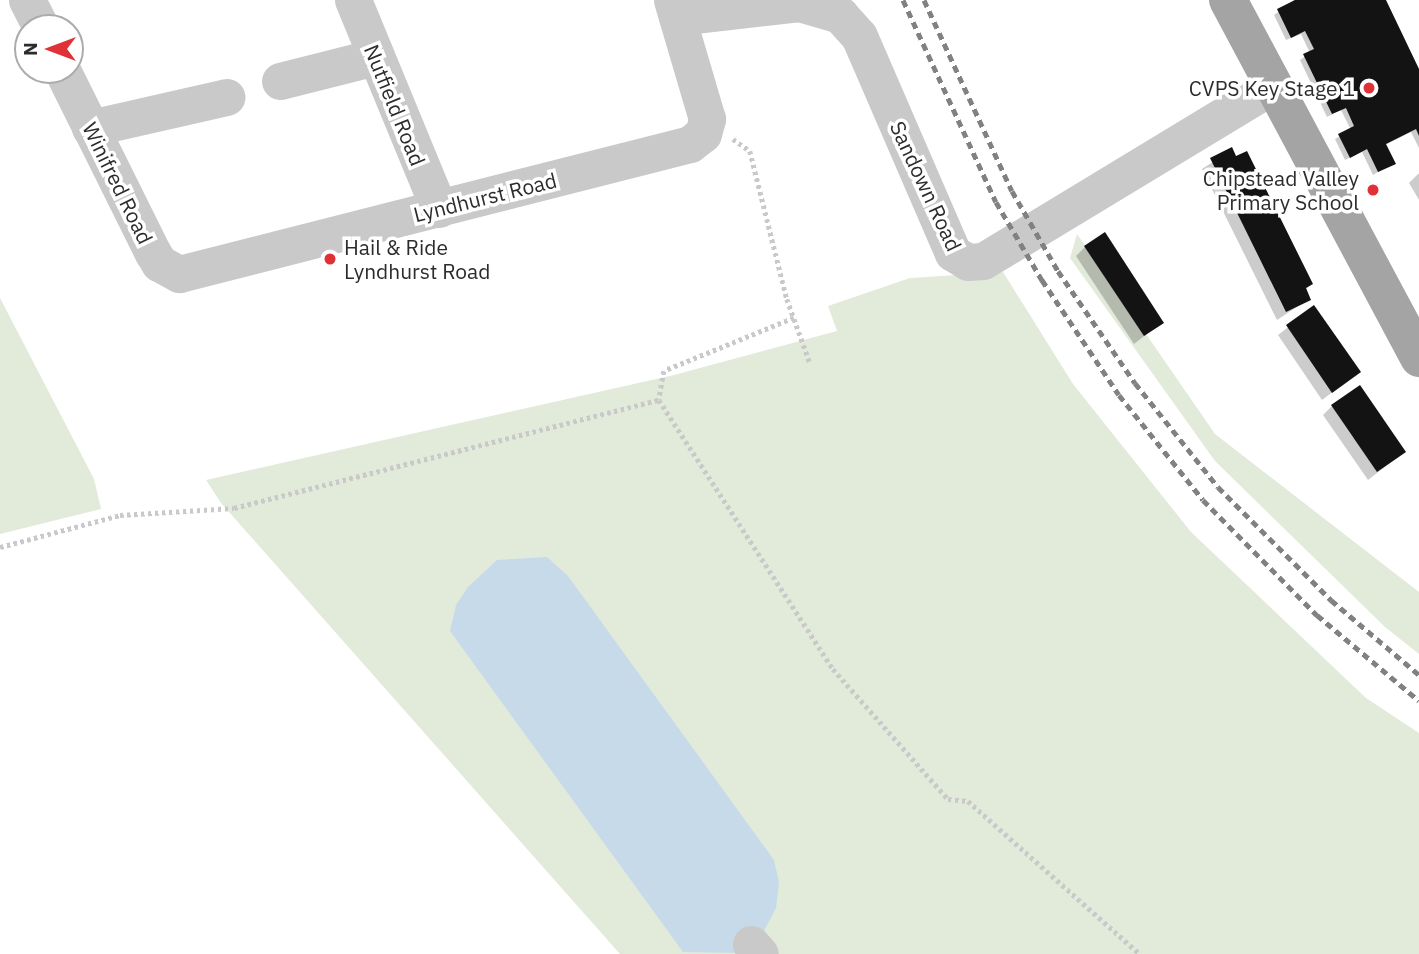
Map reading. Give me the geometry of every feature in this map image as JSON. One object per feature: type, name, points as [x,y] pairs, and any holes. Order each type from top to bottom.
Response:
[{"type":"main road","points":[[1227,0],[1419,358]]},
{"type":"street","name":"Nutfield Road","points":[[353,0],[439,209]]},
{"type":"street","name":"Sandown Road","points":[[675,8],[799,3],[840,15],[859,36],[954,253],[968,262],[983,261],[1272,86]]},
{"type":"street","points":[[675,8],[703,118]]},
{"type":"street","points":[[280,80],[375,57]]},
{"type":"street","name":"Winifred Road","points":[[69,84],[159,263],[179,274],[191,272]]},
{"type":"street","points":[[90,128],[227,97]]},
{"type":"street","name":"Lyndhurst Road","points":[[191,272],[678,149],[703,118]]},
{"type":"path","points":[[703,118],[750,152],[794,318],[810,363]]},
{"type":"path","points":[[794,318],[664,371],[659,400],[833,669],[948,799],[968,801],[1140,954]]},
{"type":"path","points":[[0,547],[120,515],[234,508],[659,400]]},
{"type":"green space","points":[[1077,234],[1215,434],[1419,592],[1419,654],[1385,627],[1215,461],[1070,258]]},
{"type":"green space","points":[[1003,272],[1073,384],[1191,532],[1366,698],[1419,733],[1419,954],[620,954],[221,503],[206,480],[674,375],[837,331],[828,306],[910,278]],"holes":[[[497,560],[515,560],[764,931],[742,953]]]},
{"type":"green space","points":[[0,298],[94,479],[101,509],[0,534]]},
{"type":"water","points":[[547,557],[568,576],[774,860],[779,882],[776,908],[764,931],[742,953],[683,952],[450,631],[456,605],[468,587],[497,560]]},
{"type":"building","name":"CVPS Key Stage 1","points":[[1295,0],[1386,0],[1419,69],[1419,136],[1416,129],[1386,144],[1396,164],[1378,172],[1367,149],[1350,158],[1338,134],[1354,126],[1346,108],[1332,114],[1303,54],[1314,49],[1305,31],[1291,38],[1277,9]]},
{"type":"building","points":[[1232,147],[1236,156],[1247,151],[1313,284],[1306,288],[1311,300],[1286,312],[1210,158]]},
{"type":"building","points":[[1105,232],[1164,323],[1144,336],[1084,246]]},
{"type":"building","points":[[1314,305],[1361,372],[1332,393],[1286,325]]},
{"type":"building","points":[[1360,385],[1406,452],[1377,472],[1331,405]]},
{"type":"railway","points":[[903,0],[996,202],[1042,280],[1119,395],[1203,500],[1317,615],[1419,701]]},
{"type":"railway","points":[[924,0],[1012,191],[1058,271],[1135,383],[1218,487],[1331,600],[1419,675]]},
{"type":"place","name":"CVPS Key Stage 1","points":[[1369,88]]},
{"type":"place","name":"Chipstead Valley Primary School","points":[[1373,190]]},
{"type":"place","name":"Hail & Ride Lyndhurst Road","points":[[330,259]]}]
